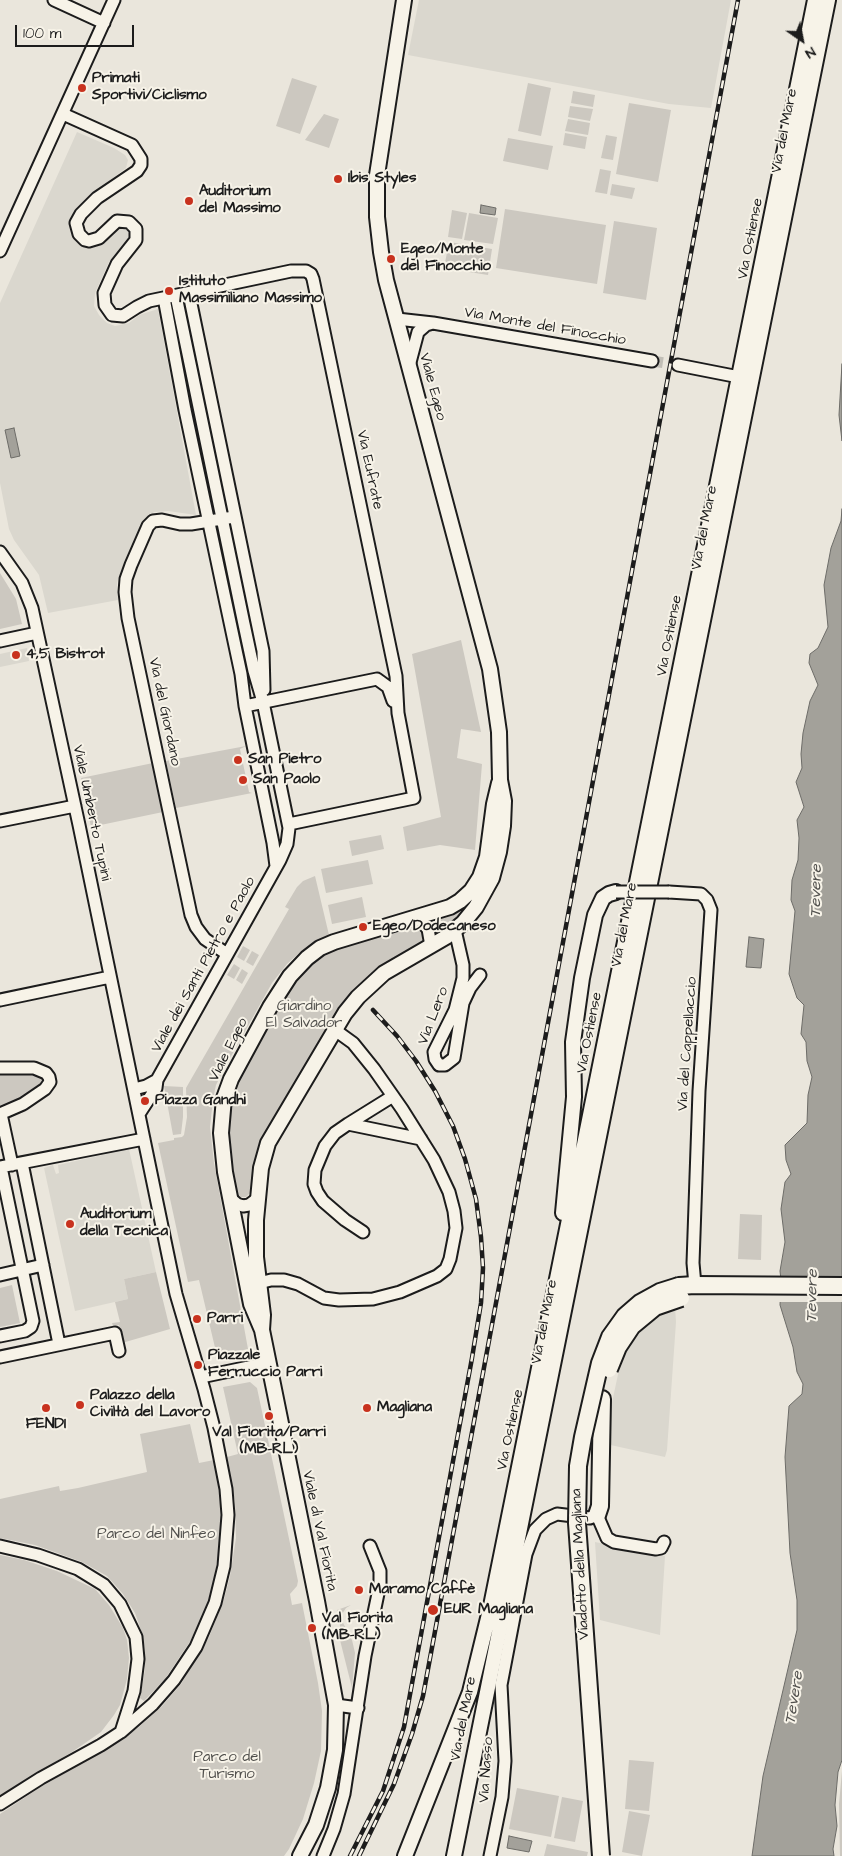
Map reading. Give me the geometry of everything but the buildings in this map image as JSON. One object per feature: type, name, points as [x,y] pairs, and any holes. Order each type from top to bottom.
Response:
[{"type":"highway","points":[[695,1290],[842,1286]]},
{"type":"highway","points":[[695,1290],[842,1294]]},
{"type":"highway","name":"Viadotto della Magliana","points":[[612,1856],[587,1502],[590,1457],[602,1399],[615,1352],[629,1329],[655,1307],[695,1290]]},
{"type":"highway","name":"Viadotto della Magliana","points":[[601,1856],[578,1533],[578,1466],[603,1351],[610,1337],[625,1316],[640,1303],[660,1292],[695,1290]]},
{"type":"highway","points":[[597,1515],[600,1506],[602,1399]]},
{"type":"main road","name":"Viale Egeo","points":[[262,1330],[263,1315],[256,1258],[257,1199],[262,1159],[268,1143],[354,1001],[373,982],[396,964],[431,946],[455,930],[468,918],[490,882],[501,845],[505,807],[500,780],[499,732],[490,669],[409,366],[381,252],[377,193],[380,151],[404,0]]},
{"type":"main road","name":"Via Ostiense","points":[[405,1856],[473,1685],[493,1597],[815,0]]},
{"type":"main road","name":"Via del Mare","points":[[454,1856],[495,1684],[828,0]]},
{"type":"main road","name":"Viale Egeo","points":[[268,1363],[262,1330],[252,1304],[230,1198],[221,1143],[221,1118],[224,1098],[231,1079],[287,981],[303,961],[324,946],[441,911],[457,903],[469,893],[478,880],[487,857],[493,808],[500,780]]},
{"type":"main road","points":[[563,1252],[562,1226],[572,1116],[572,1049],[576,1018],[593,921],[603,898],[616,892]]},
{"type":"main road","name":"Viale di Val Fiorita","points":[[268,1363],[336,1705],[335,1750],[328,1788],[316,1825],[300,1856]]},
{"type":"street","points":[[54,0],[104,23]]},
{"type":"street","points":[[0,251],[114,0]]},
{"type":"street","points":[[62,114],[130,144],[136,149],[141,159],[141,165],[137,171],[97,198],[83,212],[76,223],[79,234],[85,240],[90,241],[97,239],[117,221],[129,222],[136,229],[137,237],[135,243],[117,264],[106,286],[103,299],[106,308],[112,315],[123,316],[140,305],[188,294],[264,657],[264,702]]},
{"type":"street","name":"Via Eufrate","points":[[188,294],[291,271],[308,272],[312,276],[316,286],[396,676],[398,713]]},
{"type":"street","points":[[176,296],[234,578],[254,671],[264,702],[289,824],[414,798],[398,713],[388,687],[377,679],[264,702],[245,706]]},
{"type":"street","points":[[164,298],[198,470],[232,627],[245,706],[276,866]]},
{"type":"street","name":"Via Monte del Finocchio","points":[[397,319],[433,323],[652,361]]},
{"type":"street","points":[[409,366],[419,330],[433,323]]},
{"type":"street","points":[[174,349],[198,344]]},
{"type":"street","points":[[678,365],[739,376]]},
{"type":"street","points":[[186,410],[211,404]]},
{"type":"street","points":[[198,470],[224,464]]},
{"type":"street","points":[[209,521],[234,516]]},
{"type":"street","name":"Via del Giordano","points":[[209,521],[186,525],[159,520],[151,523],[128,572],[125,598],[191,915],[196,927],[205,939],[227,954]]},
{"type":"street","name":"Viale Umberto Tupini","points":[[0,552],[24,587],[30,601],[38,633],[134,1089]]},
{"type":"street","points":[[221,580],[246,575]]},
{"type":"street","points":[[232,627],[257,621]]},
{"type":"street","points":[[0,641],[38,633]]},
{"type":"street","points":[[0,821],[75,806]]},
{"type":"street","name":"Viale dei Santi Pietro e Paolo","points":[[157,1080],[276,866],[287,844],[289,824]]},
{"type":"street","name":"Via del Cappellaccio","points":[[616,892],[701,894],[707,900],[711,915],[699,1091],[693,1263],[695,1290]]},
{"type":"street","points":[[418,918],[428,929],[431,946]]},
{"type":"street","name":"Via Lero","points":[[455,930],[463,975],[455,1010],[434,1052],[435,1059],[439,1065],[446,1066],[454,1058],[463,1003],[470,988],[480,975]]},
{"type":"street","points":[[0,1000],[110,977]]},
{"type":"street","points":[[259,1283],[271,1280],[284,1280],[298,1284],[324,1298],[339,1300],[366,1299],[400,1292],[441,1274],[448,1265],[456,1228],[454,1211],[447,1188],[432,1156],[393,1096],[359,1049],[335,1030]]},
{"type":"street","points":[[0,1068],[34,1068],[46,1073],[50,1077],[50,1082],[45,1089],[23,1104],[1,1114],[23,1270],[33,1321],[31,1326],[25,1331],[0,1336]]},
{"type":"street","points":[[0,1804],[121,1732],[153,1704],[174,1680],[196,1648],[213,1611],[222,1579],[227,1536],[227,1496],[201,1377],[179,1305],[134,1089],[146,1086],[157,1080]]},
{"type":"street","points":[[139,1114],[156,1088],[157,1080]]},
{"type":"street","points":[[363,1232],[345,1220],[321,1198],[314,1184],[315,1170],[325,1146],[335,1133],[393,1096]]},
{"type":"street","points":[[348,1124],[421,1139]]},
{"type":"street","points":[[9,1166],[145,1142]]},
{"type":"street","points":[[9,1166],[43,1265],[59,1344]]},
{"type":"street","points":[[230,1198],[238,1205],[243,1206],[257,1199]]},
{"type":"street","points":[[0,1275],[43,1265]]},
{"type":"street","points":[[0,1357],[115,1332],[119,1351]]},
{"type":"street","points":[[201,1377],[268,1363]]},
{"type":"street","name":"Via Nasso","points":[[490,1856],[502,1797],[505,1761],[495,1684],[526,1554],[534,1530],[546,1519],[557,1514],[590,1518],[597,1515]]},
{"type":"street","points":[[597,1515],[608,1538],[614,1542],[656,1549],[661,1548],[664,1542]]},
{"type":"street","points":[[0,1546],[38,1555],[78,1570],[104,1585],[120,1604],[136,1637],[138,1659],[134,1691],[121,1732]]},
{"type":"street","points":[[323,1856],[334,1829],[344,1794],[366,1656],[381,1579],[380,1571],[370,1546]]},
{"type":"street","points":[[336,1705],[358,1708]]},
{"type":"shaded area","points":[[419,0],[731,0],[711,108],[669,104],[408,55]]},
{"type":"shaded area","points":[[77,132],[114,148],[125,155],[128,160],[126,168],[93,193],[73,214],[70,229],[79,242],[121,225],[129,229],[131,237],[109,262],[95,293],[94,306],[107,323],[115,326],[129,323],[139,315],[158,309],[196,515],[168,511],[154,512],[145,520],[124,562],[117,583],[118,600],[48,613],[39,575],[14,540],[9,529],[0,483],[0,303]]},
{"type":"shaded area","points":[[27,648],[29,661],[0,667],[0,654]]},
{"type":"shaded area","points":[[129,1149],[156,1272],[124,1279],[128,1299],[75,1311],[44,1168],[53,1165],[56,1174],[59,1173],[58,1165]]},
{"type":"shaded area","points":[[675,1307],[676,1322],[665,1457],[606,1444],[610,1412],[620,1365],[625,1352],[649,1321]]},
{"type":"shaded area","points":[[595,1542],[665,1556],[660,1635],[600,1620]]},
{"type":"green space","points":[[292,78],[317,86],[300,134],[276,126]]},
{"type":"green space","points":[[528,83],[551,88],[541,136],[518,131]]},
{"type":"green space","points":[[573,91],[595,95],[593,107],[571,103]]},
{"type":"green space","points":[[629,103],[671,110],[658,182],[616,174]]},
{"type":"green space","points":[[570,106],[593,109],[590,121],[568,117]]},
{"type":"green space","points":[[324,114],[339,119],[329,148],[305,140]]},
{"type":"green space","points":[[568,119],[590,123],[588,135],[565,131]]},
{"type":"green space","points":[[565,133],[587,137],[585,149],[563,145]]},
{"type":"green space","points":[[606,135],[617,137],[613,160],[601,158]]},
{"type":"green space","points":[[508,138],[553,146],[548,170],[503,161]]},
{"type":"green space","points":[[600,169],[611,171],[607,194],[595,192]]},
{"type":"green space","points":[[612,184],[635,188],[632,199],[610,195]]},
{"type":"green space","points":[[505,209],[606,225],[597,284],[496,268]]},
{"type":"green space","points":[[452,210],[467,213],[462,239],[448,237]]},
{"type":"green space","points":[[469,213],[498,218],[493,244],[464,240]]},
{"type":"green space","points":[[614,221],[657,228],[646,300],[603,293]]},
{"type":"green space","points":[[449,242],[492,249],[488,275],[444,268]]},
{"type":"green space","points":[[0,573],[16,599],[22,624],[0,629]]},
{"type":"green space","points":[[461,640],[481,732],[461,729],[457,758],[482,764],[475,850],[440,845],[407,851],[403,827],[441,817],[412,654]]},
{"type":"green space","points":[[246,746],[240,749],[249,792],[252,793],[176,808],[166,761]]},
{"type":"green space","points":[[153,763],[163,812],[91,827],[81,778]]},
{"type":"green space","points":[[381,835],[384,849],[352,856],[349,841]]},
{"type":"green space","points":[[368,860],[373,884],[326,893],[321,869]]},
{"type":"green space","points":[[315,876],[329,935],[299,953],[287,964],[272,983],[224,1069],[216,1085],[213,1099],[210,1127],[214,1163],[248,1349],[217,1356],[199,1280],[188,1282],[158,1143],[174,1140],[174,1138],[184,1135],[187,1117],[186,1088],[289,909],[285,907],[297,887],[303,881]]},
{"type":"green space","points":[[479,887],[468,911],[437,937],[429,920]]},
{"type":"green space","points":[[362,897],[366,917],[332,924],[328,905]]},
{"type":"green space","name":"Giardino El Salvador","points":[[416,927],[422,932],[422,941],[381,967],[346,1000],[259,1146],[250,1193],[246,1197],[238,1197],[228,1145],[231,1099],[248,1061],[281,1002],[304,970],[318,958],[332,950]]},
{"type":"green space","points":[[243,946],[250,950],[244,961],[237,957]]},
{"type":"green space","points":[[252,951],[259,955],[253,966],[246,962]]},
{"type":"green space","points":[[234,964],[240,968],[234,979],[227,975]]},
{"type":"green space","points":[[242,969],[248,973],[242,984],[236,980]]},
{"type":"green space","points":[[0,1071],[32,1072],[44,1079],[43,1085],[29,1096],[0,1108]]},
{"type":"green space","points":[[164,1086],[183,1087],[181,1134],[173,1135]]},
{"type":"green space","points":[[740,1214],[762,1215],[761,1260],[738,1259]]},
{"type":"green space","points":[[156,1272],[170,1329],[122,1343],[119,1325],[113,1326],[112,1323],[120,1322],[115,1302],[128,1299],[124,1279]]},
{"type":"green space","points":[[12,1285],[20,1323],[0,1327],[0,1288]]},
{"type":"green space","name":"Parco del Turismo","points":[[250,1382],[257,1388],[298,1581],[297,1586],[290,1594],[292,1605],[302,1603],[322,1711],[321,1751],[314,1783],[303,1819],[289,1849],[284,1856],[0,1856],[0,1814],[39,1788],[120,1741],[140,1726],[162,1706],[181,1684],[209,1637],[224,1599],[236,1538],[235,1502],[227,1457],[238,1454],[223,1387]]},
{"type":"green space","name":"Parco del Ninfeo","points":[[190,1424],[199,1463],[214,1460],[221,1517],[218,1557],[213,1584],[205,1610],[191,1640],[165,1679],[144,1701],[140,1698],[145,1669],[143,1636],[135,1613],[123,1594],[107,1576],[82,1562],[35,1545],[0,1538],[0,1499],[59,1486],[60,1491],[78,1488],[147,1472],[140,1434]]},
{"type":"green space","name":"Parco del Ninfeo","points":[[0,1555],[24,1560],[57,1571],[95,1589],[109,1605],[123,1628],[127,1640],[129,1658],[127,1679],[120,1705],[101,1732],[72,1752],[0,1795]]},
{"type":"green space","points":[[351,1605],[342,1614],[342,1621],[352,1640],[355,1653],[352,1688],[338,1632],[341,1631],[337,1610]]},
{"type":"green space","points":[[629,1760],[654,1762],[649,1811],[625,1809]]},
{"type":"green space","points":[[842,1771],[842,1856],[840,1856],[839,1804]]},
{"type":"green space","points":[[517,1788],[559,1796],[551,1837],[509,1829]]},
{"type":"green space","points":[[562,1797],[583,1801],[575,1842],[554,1838]]},
{"type":"green space","points":[[629,1811],[650,1815],[642,1856],[622,1852]]},
{"type":"green space","points":[[547,1844],[588,1852],[587,1856],[544,1856]]},
{"type":"water","points":[[481,205],[496,208],[495,215],[480,213]]},
{"type":"water","points":[[842,364],[842,441],[839,415]]},
{"type":"water","points":[[14,428],[20,456],[11,458],[5,430]]},
{"type":"water","name":"Tevere","points":[[842,509],[842,1760],[838,1772],[835,1805],[837,1826],[833,1849],[834,1856],[752,1856],[763,1776],[797,1630],[797,1600],[790,1553],[785,1457],[789,1406],[802,1394],[803,1384],[797,1372],[793,1347],[780,1305],[780,1271],[785,1242],[781,1209],[785,1182],[791,1174],[786,1160],[785,1145],[807,1123],[808,1095],[812,1077],[807,1061],[806,1042],[801,1034],[804,1005],[797,998],[789,974],[795,911],[791,900],[792,880],[798,860],[799,838],[797,820],[804,807],[796,782],[802,768],[803,733],[810,701],[818,685],[809,663],[810,654],[818,648],[828,627],[824,585],[831,548],[841,521]]},
{"type":"water","points":[[749,937],[764,939],[761,968],[746,967]]},
{"type":"water","points":[[509,1836],[532,1841],[529,1852],[507,1848]]},
{"type":"pier","points":[[842,1278],[842,1302],[777,1302],[779,1280]]},
{"type":"tunnel","points":[[652,361],[678,365]]},
{"type":"railway","points":[[359,1856],[394,1784],[423,1696],[738,0]]},
{"type":"railway","points":[[350,1856],[383,1791],[404,1727],[472,1358],[481,1303],[483,1268],[476,1199],[465,1159],[453,1126],[435,1091],[416,1061],[397,1036],[373,1010]]},
{"type":"place","name":"Primati Sportivi/Ciclismo","points":[[82,88]]},
{"type":"place","name":"Ibis Styles","points":[[338,179]]},
{"type":"place","name":"Auditorium del Massimo","points":[[189,201]]},
{"type":"place","name":"Egeo/Monte del Finocchio","points":[[391,259]]},
{"type":"place","name":"Istituto Massimiliano Massimo","points":[[169,291]]},
{"type":"place","name":"4,5 Bistrot","points":[[16,655]]},
{"type":"place","name":"San Pietro","points":[[238,760]]},
{"type":"place","name":"San Paolo","points":[[243,780]]},
{"type":"place","name":"Egeo/Dodecaneso","points":[[363,927]]},
{"type":"place","name":"Piazza Gandhi","points":[[145,1101]]},
{"type":"place","name":"Auditorium della Tecnica","points":[[70,1224]]},
{"type":"place","name":"Parri","points":[[197,1319]]},
{"type":"place","name":"Piazzale Ferruccio Parri","points":[[198,1365]]},
{"type":"place","name":"Palazzo della Civiltà del Lavoro","points":[[80,1405]]},
{"type":"place","name":"FENDI","points":[[46,1408]]},
{"type":"place","name":"Magliana","points":[[367,1408]]},
{"type":"place","name":"Val Fiorita/Parri (MB-RL)","points":[[269,1416]]},
{"type":"place","name":"Maramo Caffè","points":[[359,1590]]},
{"type":"place","name":"EUR Magliana","points":[[433,1610]]},
{"type":"place","name":"Val Fiorita (MB-RL)","points":[[312,1628]]}]
